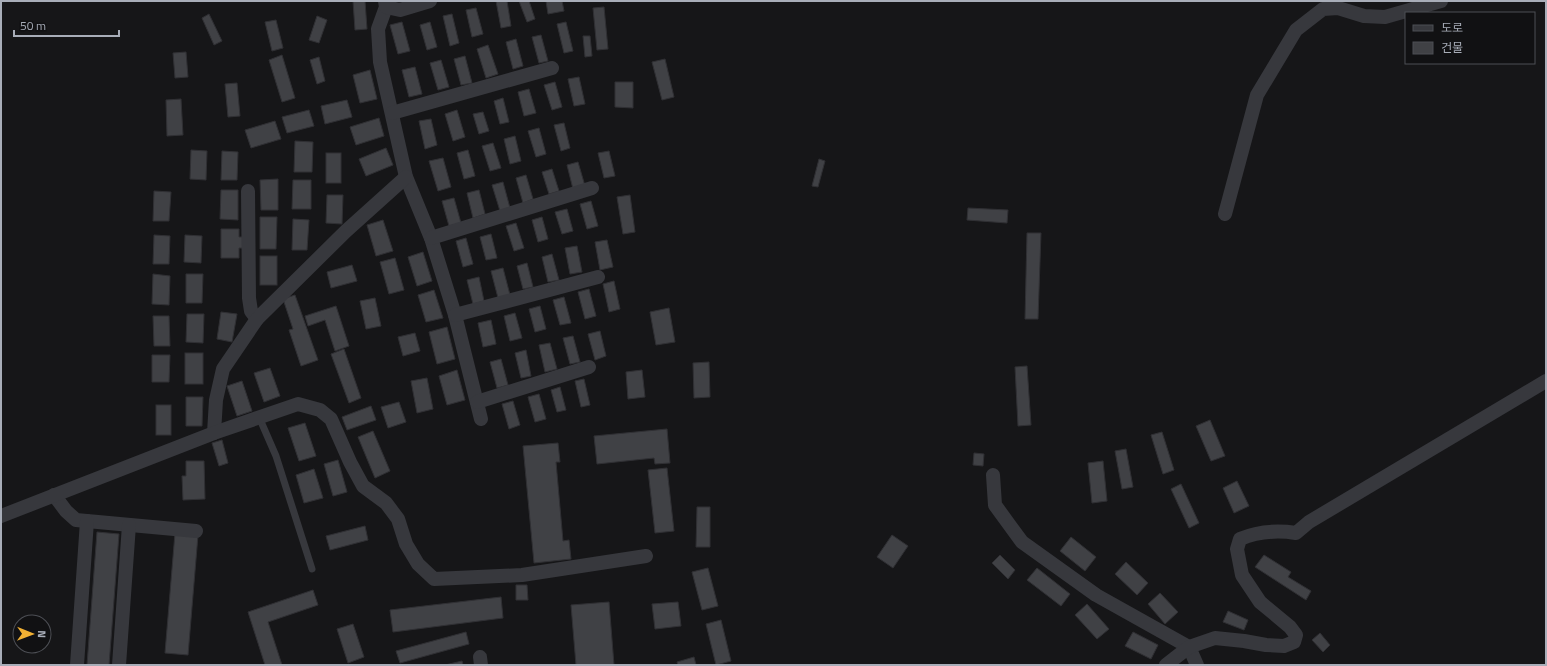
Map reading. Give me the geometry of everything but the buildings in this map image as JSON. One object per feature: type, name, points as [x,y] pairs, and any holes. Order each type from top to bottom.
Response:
[{"type":"street","points":[[430,1],[400,10],[386,4],[378,29],[380,62],[406,177],[431,238],[455,315],[481,419]]},
{"type":"street","points":[[1226,214],[1257,95],[1296,30],[1323,9],[1338,8],[1364,16],[1384,17],[1441,1]]},
{"type":"street","points":[[392,113],[552,68]]},
{"type":"street","points":[[214,433],[216,400],[223,369],[257,319],[346,231],[406,177]]},
{"type":"street","points":[[431,238],[592,188]]},
{"type":"street","points":[[248,191],[248,298],[251,311],[257,319]]},
{"type":"street","points":[[455,315],[598,277]]},
{"type":"street","points":[[477,402],[589,367]]},
{"type":"street","points":[[1166,665],[1189,647],[1215,638],[1244,640],[1266,645],[1284,646],[1294,642],[1296,635],[1290,627],[1260,602],[1242,575],[1237,549],[1240,539],[1265,531],[1296,533],[1309,522],[1546,381]]},
{"type":"street","points":[[1,516],[214,433],[298,404],[320,410],[331,419],[350,462],[363,486],[386,504],[398,519],[406,544],[418,564],[434,579],[522,574],[646,556]]},
{"type":"street","points":[[993,475],[995,506],[1022,542],[1096,595],[1189,647],[1197,665]]},
{"type":"street","points":[[54,495],[66,511],[76,520],[196,531]]},
{"type":"street","points":[[77,665],[87,521]]},
{"type":"street","points":[[119,665],[129,525]]},
{"type":"lane","points":[[259,417],[276,456],[312,569]]}]
